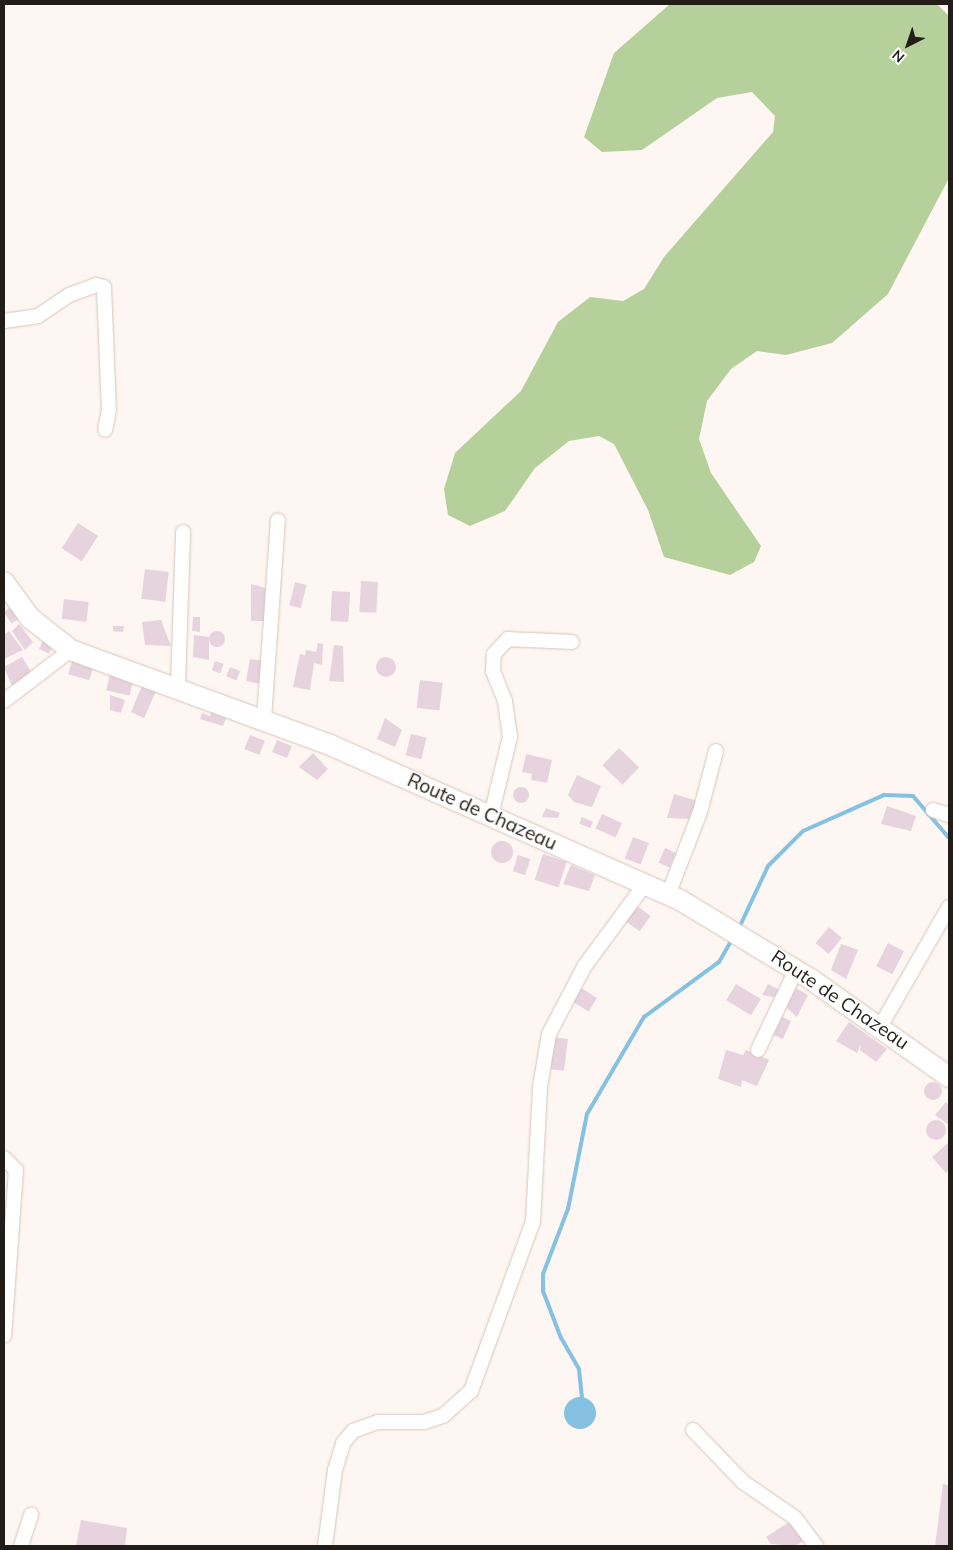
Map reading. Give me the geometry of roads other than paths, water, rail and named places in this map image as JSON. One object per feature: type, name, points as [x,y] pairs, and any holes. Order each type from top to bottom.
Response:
[{"type":"main road","name":"Route de Chazeau","points":[[4,582],[35,623],[71,650],[178,686],[264,719],[645,884],[717,920],[796,970],[949,1077]]},
{"type":"street","points":[[4,321],[38,316],[69,296],[96,285],[104,287],[109,410],[105,430]]},
{"type":"street","points":[[264,719],[278,520]]},
{"type":"street","points":[[178,686],[183,532]]},
{"type":"street","points":[[490,816],[510,737],[505,702],[493,671],[494,654],[508,639],[572,642]]},
{"type":"street","points":[[4,701],[71,650]]},
{"type":"street","points":[[668,895],[700,812],[716,751]]},
{"type":"street","points":[[933,810],[949,814]]},
{"type":"street","points":[[325,1546],[336,1470],[343,1443],[353,1431],[378,1422],[424,1422],[443,1416],[471,1391],[532,1222],[540,1087],[549,1034],[584,967],[645,884]]},
{"type":"street","points":[[880,1027],[949,907]]},
{"type":"street","points":[[758,1050],[796,970]]},
{"type":"street","points":[[4,1158],[16,1170],[4,1336]]},
{"type":"street","points":[[693,1430],[748,1487],[795,1518],[816,1546]]},
{"type":"street","points":[[22,1546],[32,1515]]},
{"type":"water","points":[[580,1397],[591,1402],[596,1413],[591,1424],[580,1429],[569,1424],[564,1413],[569,1402]]},
{"type":"waterway","points":[[739,928],[768,866],[803,831],[884,795],[913,796],[949,838]]},
{"type":"waterway","points":[[582,1398],[579,1369],[561,1338],[543,1291],[543,1274],[568,1209],[587,1114],[644,1017],[719,962],[733,938]]}]
